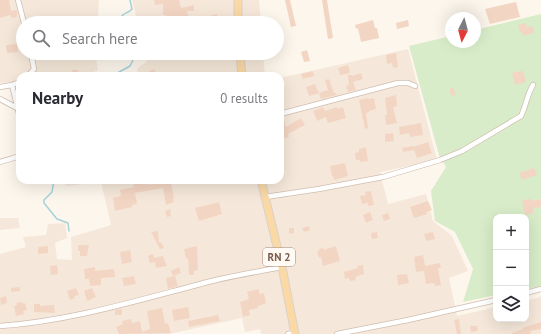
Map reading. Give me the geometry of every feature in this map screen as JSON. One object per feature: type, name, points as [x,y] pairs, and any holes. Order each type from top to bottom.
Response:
[{"type":"main road","points":[[238,0],[238,16]]},
{"type":"main road","points":[[241,60],[242,72]]},
{"type":"main road","name":"RN 2","points":[[262,184],[282,267],[293,334]]},
{"type":"street","points":[[18,0],[22,16]]},
{"type":"street","points":[[31,72],[34,69],[32,60]]},
{"type":"street","points":[[284,113],[398,83],[408,83],[415,86]]},
{"type":"street","points":[[0,87],[16,84]]},
{"type":"street","points":[[12,85],[16,103]]},
{"type":"street","points":[[265,197],[383,177],[440,160],[462,151],[521,116],[528,94],[533,85]]},
{"type":"street","points":[[0,99],[16,107]]},
{"type":"street","points":[[0,162],[16,157]]},
{"type":"street","points":[[0,326],[45,321],[135,301],[218,280],[282,267]]},
{"type":"street","points":[[529,292],[541,289]]},
{"type":"street","points":[[337,334],[493,301]]},
{"type":"shaded area","points":[[0,0],[99,0],[98,16],[16,16],[16,60],[96,60],[98,70],[94,72],[16,72],[16,101],[11,82],[0,83]]},
{"type":"shaded area","points":[[132,0],[259,0],[260,16],[136,16]]},
{"type":"shaded area","points":[[408,49],[437,160],[380,172],[388,204],[426,194],[433,221],[452,236],[468,271],[449,278],[457,316],[493,308],[493,322],[529,322],[529,300],[541,297],[541,334],[261,334],[260,329],[245,332],[242,318],[169,334],[0,334],[0,254],[26,247],[23,237],[46,235],[48,224],[65,223],[67,238],[55,243],[57,259],[72,260],[71,237],[111,225],[101,184],[284,184],[284,77]]},
{"type":"shaded area","points":[[264,60],[265,72],[138,72],[137,69],[147,61]]},
{"type":"shaded area","points":[[66,184],[84,184],[66,186]]},
{"type":"shaded area","points":[[0,218],[18,218],[20,228],[0,230]]},
{"type":"green space","points":[[541,14],[541,286],[529,288],[529,214],[493,214],[493,296],[463,302],[473,269],[455,232],[435,221],[431,191],[446,167],[439,155],[409,46],[445,37],[445,48],[481,48],[481,29]]},
{"type":"building","points":[[0,0],[9,0],[11,11],[17,10],[17,16],[11,18],[11,15],[0,18]]},
{"type":"building","points":[[154,0],[179,0],[181,8],[194,5],[194,11],[187,11],[188,16],[166,16],[163,15],[163,4],[155,5]]},
{"type":"building","points":[[285,0],[290,0],[296,26],[291,27]]},
{"type":"building","points":[[322,0],[327,0],[333,38],[328,39]]},
{"type":"building","points":[[516,2],[520,17],[490,24],[485,9]]},
{"type":"building","points":[[373,20],[375,28],[377,28],[379,38],[361,42],[358,28],[356,29],[355,25]]},
{"type":"building","points":[[408,20],[409,26],[397,29],[396,23]]},
{"type":"building","points":[[526,23],[527,28],[533,26],[534,33],[523,36],[518,25]]},
{"type":"building","points":[[16,44],[16,52],[7,53],[6,45]]},
{"type":"building","points":[[307,50],[310,61],[304,62],[301,52]]},
{"type":"building","points":[[396,53],[398,67],[393,68],[392,63],[387,64],[386,55]]},
{"type":"building","points":[[348,65],[350,73],[340,75],[338,68]]},
{"type":"building","points":[[154,69],[156,72],[149,72]]},
{"type":"building","points":[[72,70],[78,70],[78,72],[72,72]]},
{"type":"building","points":[[313,71],[314,76],[303,79],[301,74]]},
{"type":"building","points":[[523,71],[526,82],[515,85],[512,73]]},
{"type":"building","points":[[361,73],[363,79],[353,82],[356,90],[348,92],[346,86],[349,85],[348,75],[352,76]]},
{"type":"building","points":[[329,79],[334,93],[337,95],[321,99],[319,93],[328,90],[325,80]]},
{"type":"building","points":[[315,84],[319,93],[309,96],[306,87]]},
{"type":"building","points":[[453,87],[456,95],[452,96],[449,89]]},
{"type":"building","points":[[396,95],[397,106],[393,107],[397,123],[386,125],[385,115],[387,115],[385,98]]},
{"type":"building","points":[[374,98],[376,109],[366,113],[368,128],[365,129],[359,100]]},
{"type":"building","points":[[323,107],[325,111],[337,107],[337,109],[343,107],[346,118],[328,123],[326,117],[317,121],[313,111]]},
{"type":"building","points":[[301,118],[305,125],[288,134],[289,137],[284,138],[284,120],[286,127]]},
{"type":"building","points":[[421,123],[423,135],[410,137],[409,133],[400,135],[399,127]]},
{"type":"building","points":[[393,133],[394,141],[385,142],[385,134]]},
{"type":"building","points":[[428,142],[432,153],[417,158],[413,147]]},
{"type":"building","points":[[413,146],[414,150],[403,152],[402,148]]},
{"type":"building","points":[[366,147],[368,161],[360,162],[360,160],[356,160],[355,153],[359,152],[359,149]]},
{"type":"building","points":[[345,163],[348,176],[334,180],[330,166]]},
{"type":"building","points":[[534,168],[537,175],[522,180],[519,173]]},
{"type":"building","points":[[133,184],[171,184],[174,202],[166,205],[163,188],[135,193],[137,204],[132,205],[132,207],[115,211],[113,198],[121,196],[120,190],[134,187]]},
{"type":"building","points":[[371,191],[374,205],[368,206],[368,203],[362,204],[360,196],[366,195],[365,192]]},
{"type":"building","points":[[531,199],[532,201],[541,199],[541,207],[533,208],[534,213],[525,214],[522,200]]},
{"type":"building","points":[[428,201],[432,210],[426,212],[427,214],[414,218],[410,207]]},
{"type":"building","points":[[219,202],[222,214],[199,221],[195,208]]},
{"type":"building","points":[[170,209],[171,216],[167,217],[165,211]]},
{"type":"building","points":[[370,212],[373,220],[366,223],[363,215]]},
{"type":"building","points":[[388,213],[390,219],[384,221],[382,215]]},
{"type":"building","points":[[309,226],[310,230],[304,232],[302,228]]},
{"type":"building","points":[[289,228],[294,228],[294,233],[289,234]]},
{"type":"building","points":[[158,231],[159,243],[161,242],[164,248],[160,249],[151,232]]},
{"type":"building","points":[[377,232],[378,238],[372,239],[371,233]]},
{"type":"building","points":[[433,232],[435,239],[426,241],[424,234]]},
{"type":"building","points":[[78,245],[89,245],[87,256],[80,256]]},
{"type":"building","points":[[48,246],[48,253],[38,254],[38,247]]},
{"type":"building","points":[[197,246],[198,270],[194,271],[194,275],[189,275],[188,258],[186,259],[184,249]]},
{"type":"building","points":[[336,246],[340,261],[323,266],[321,257],[319,258],[317,252],[319,249],[323,248],[324,250]]},
{"type":"building","points":[[130,250],[132,262],[122,264],[120,252]]},
{"type":"building","points":[[153,254],[154,258],[163,256],[167,266],[156,268],[155,262],[150,263],[148,256]]},
{"type":"building","points":[[423,255],[425,266],[440,263],[441,268],[438,268],[441,285],[435,286],[434,283],[426,284],[424,271],[416,272],[414,257]]},
{"type":"building","points":[[57,265],[58,274],[51,275],[50,266]]},
{"type":"building","points":[[363,265],[364,274],[355,277],[356,280],[350,281],[349,278],[345,279],[344,272]]},
{"type":"building","points":[[95,267],[95,271],[114,269],[115,277],[101,278],[101,285],[90,286],[89,279],[85,279],[84,269]]},
{"type":"building","points":[[179,267],[181,273],[173,276],[171,271]]},
{"type":"building","points":[[407,274],[409,283],[398,285],[397,275]]},
{"type":"building","points":[[134,276],[136,284],[124,286],[122,278]]},
{"type":"building","points":[[175,276],[178,286],[168,289],[166,278]]},
{"type":"building","points":[[20,287],[20,291],[11,292],[11,288]]},
{"type":"building","points":[[76,288],[79,295],[74,296],[75,298],[70,300],[67,291]]},
{"type":"building","points":[[92,288],[96,297],[87,301],[84,291]]},
{"type":"building","points":[[258,289],[260,294],[264,293],[266,303],[258,306],[258,308],[249,310],[250,315],[243,317],[240,302],[249,299],[247,292]]},
{"type":"building","points":[[6,296],[7,303],[1,305],[0,298]]},
{"type":"building","points":[[22,302],[23,304],[25,303],[27,310],[23,311],[24,314],[16,316],[14,306],[17,305],[16,303]]},
{"type":"building","points":[[34,304],[40,304],[40,306],[54,305],[55,313],[34,312]]},
{"type":"building","points":[[188,307],[190,318],[174,321],[172,310]]},
{"type":"building","points":[[162,308],[165,324],[168,323],[171,333],[119,334],[116,327],[123,324],[122,321],[131,319],[132,323],[140,321],[142,332],[150,329],[147,311]]},
{"type":"building","points":[[122,309],[122,315],[115,315],[115,310]]},
{"type":"building","points":[[218,315],[220,321],[189,327],[188,321]]},
{"type":"building","points":[[459,319],[461,334],[457,334],[454,320]]},
{"type":"building","points":[[541,322],[541,329],[530,331],[531,334],[512,334],[523,329],[522,328]]},
{"type":"building","points":[[470,326],[477,326],[478,331],[471,332]]},
{"type":"waterway","points":[[122,16],[132,9],[130,0]]},
{"type":"waterway","points":[[119,72],[130,66],[133,60]]},
{"type":"waterway","points":[[53,184],[52,192],[44,200],[44,203],[57,219],[68,223],[69,231]]}]
